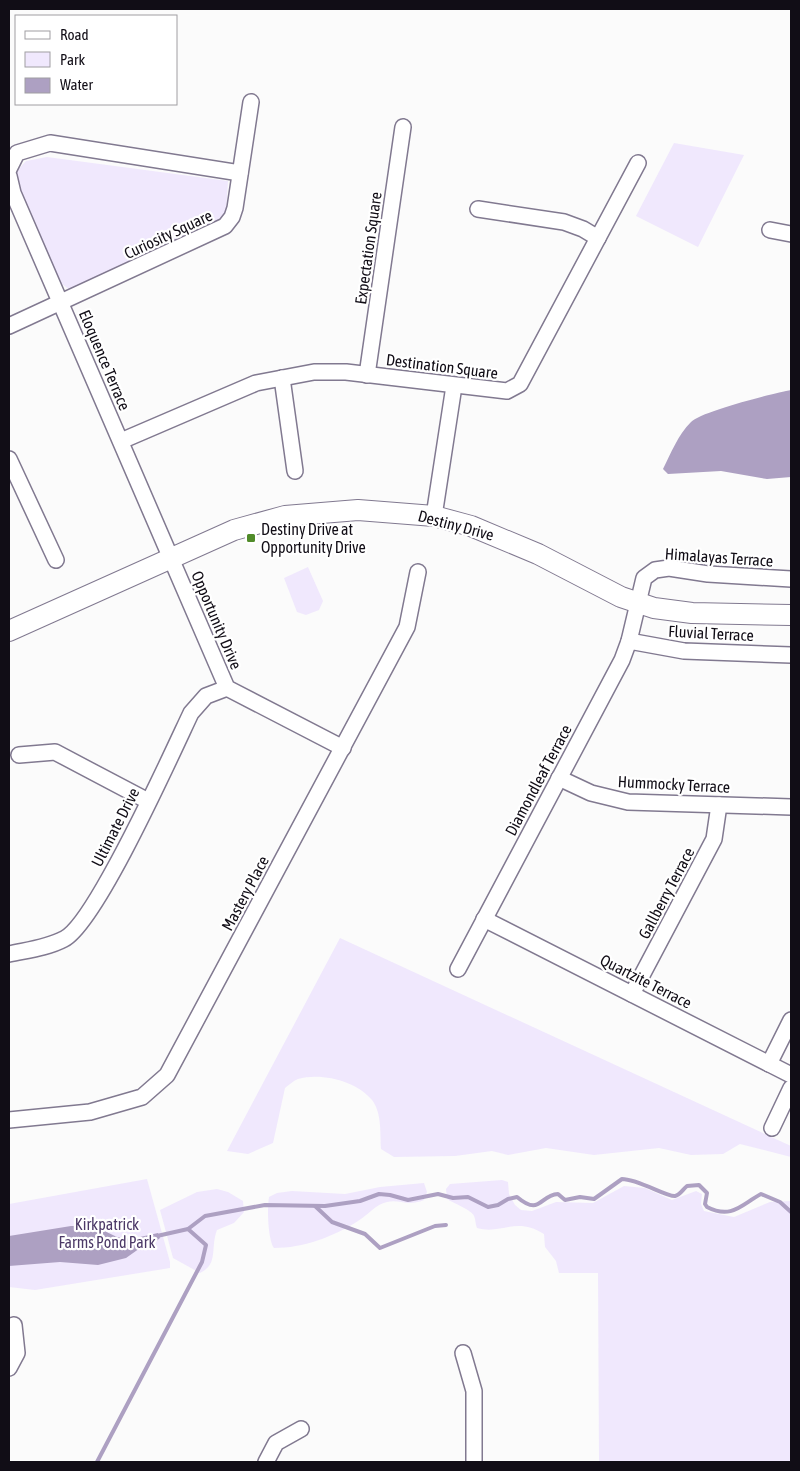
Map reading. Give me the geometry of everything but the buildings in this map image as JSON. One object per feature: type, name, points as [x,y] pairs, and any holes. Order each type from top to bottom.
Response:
[{"type":"street","name":"Curiosity Square","points":[[9,326],[225,226],[233,213],[251,102]]},
{"type":"street","name":"Expectation Square","points":[[367,374],[403,127]]},
{"type":"street","points":[[9,169],[17,153],[50,143],[240,173]]},
{"type":"street","name":"Destination Square","points":[[121,441],[256,383],[314,372],[367,374],[507,391],[520,384],[638,163]]},
{"type":"street","name":"Eloquence Terrace","points":[[9,176],[13,193],[171,557]]},
{"type":"street","points":[[478,208],[564,222],[583,229],[598,238]]},
{"type":"street","points":[[770,230],[791,234]]},
{"type":"street","points":[[282,378],[295,471]]},
{"type":"street","points":[[434,516],[454,386]]},
{"type":"street","points":[[9,459],[56,560]]},
{"type":"street","name":"Destiny Drive","points":[[11,625],[226,533],[285,516],[358,510],[434,516],[471,526],[517,544],[616,595],[636,603],[674,612],[791,615]]},
{"type":"street","name":"Opportunity Drive","points":[[171,557],[227,688],[343,748]]},
{"type":"street","name":"Himalayas Terrace","points":[[636,603],[644,578],[648,573],[662,568],[708,574],[791,579]]},
{"type":"street","name":"Mastery Place","points":[[9,1120],[90,1112],[142,1097],[167,1076],[407,627],[418,572]]},
{"type":"street","name":"Diamondleaf Terrace","points":[[458,969],[622,660],[629,642],[636,603]]},
{"type":"street","name":"Fluvial Terrace","points":[[629,642],[684,651],[791,655]]},
{"type":"street","name":"Ultimate Drive","points":[[9,954],[43,947],[66,939],[89,913],[131,838],[191,713],[206,696],[227,688]]},
{"type":"street","points":[[18,755],[55,752],[148,800]]},
{"type":"street","name":"Hummocky Terrace","points":[[559,778],[615,800],[791,807]]},
{"type":"street","name":"Gallberry Terrace","points":[[632,994],[714,839],[720,805]]},
{"type":"street","name":"Quartzite Terrace","points":[[484,919],[791,1075]]},
{"type":"street","points":[[769,1064],[791,1020]]},
{"type":"street","points":[[772,1128],[791,1088]]},
{"type":"street","points":[[9,1368],[17,1353],[14,1325]]},
{"type":"street","points":[[463,1354],[474,1391],[474,1462]]},
{"type":"street","points":[[266,1462],[276,1443],[301,1429]]},
{"type":"green space","points":[[674,143],[744,155],[698,247],[636,216]]},
{"type":"green space","points":[[47,157],[228,181],[226,213],[208,228],[70,290],[54,278],[17,186],[16,172],[26,161]]},
{"type":"green space","points":[[308,567],[323,601],[319,610],[306,615],[297,612],[284,578]]},
{"type":"green space","points":[[340,938],[791,1146],[791,1157],[740,1144],[723,1154],[691,1155],[659,1148],[594,1155],[546,1148],[508,1155],[492,1151],[455,1156],[394,1157],[381,1149],[379,1117],[372,1100],[365,1093],[348,1083],[317,1077],[298,1079],[285,1088],[273,1143],[248,1154],[227,1151]]},
{"type":"green space","name":"Kirkpatrick Farms Pond Park","points":[[147,1179],[170,1262],[170,1268],[35,1290],[9,1287],[9,1204]]},
{"type":"green space","points":[[502,1180],[508,1182],[509,1194],[515,1205],[521,1210],[532,1211],[556,1202],[593,1203],[624,1186],[645,1188],[672,1200],[696,1191],[702,1194],[701,1204],[704,1211],[734,1217],[770,1202],[791,1201],[791,1462],[599,1462],[598,1273],[559,1273],[556,1261],[545,1247],[544,1234],[525,1226],[486,1230],[477,1228],[473,1214],[447,1199],[446,1189],[450,1184]]},
{"type":"green space","points":[[424,1183],[427,1192],[424,1200],[413,1203],[392,1201],[383,1203],[348,1227],[328,1237],[307,1244],[274,1248],[272,1244],[268,1224],[268,1202],[269,1197],[277,1193],[292,1191],[345,1194],[380,1187]]},
{"type":"green space","points":[[217,1189],[228,1192],[243,1201],[244,1212],[234,1223],[217,1230],[212,1260],[210,1265],[200,1273],[173,1258],[160,1210],[197,1192]]},
{"type":"water","points":[[791,390],[791,477],[767,479],[721,471],[668,474],[663,469],[682,433],[697,418],[738,403]]},
{"type":"water","points":[[71,1226],[94,1226],[117,1237],[131,1239],[158,1233],[160,1238],[154,1243],[143,1246],[126,1258],[98,1265],[60,1262],[9,1266],[9,1236]]},
{"type":"waterway","points":[[157,1236],[188,1229],[205,1216],[265,1205],[325,1206],[360,1201],[379,1194],[408,1200],[438,1194],[453,1198],[468,1197],[488,1207],[517,1197],[525,1203],[536,1205],[552,1195],[558,1194],[565,1200],[580,1197],[594,1199],[622,1179],[636,1182],[671,1196],[680,1193],[687,1186],[699,1185],[707,1193],[705,1204],[716,1211],[723,1212],[736,1209],[761,1194],[780,1202],[791,1212]]},
{"type":"waterway","points":[[315,1206],[332,1222],[365,1234],[380,1248],[435,1226],[446,1225]]},
{"type":"waterway","points":[[97,1462],[202,1262],[206,1245],[188,1229]]},
{"type":"place","name":"Destiny Drive at Opportunity Drive","points":[[251,538]]}]
